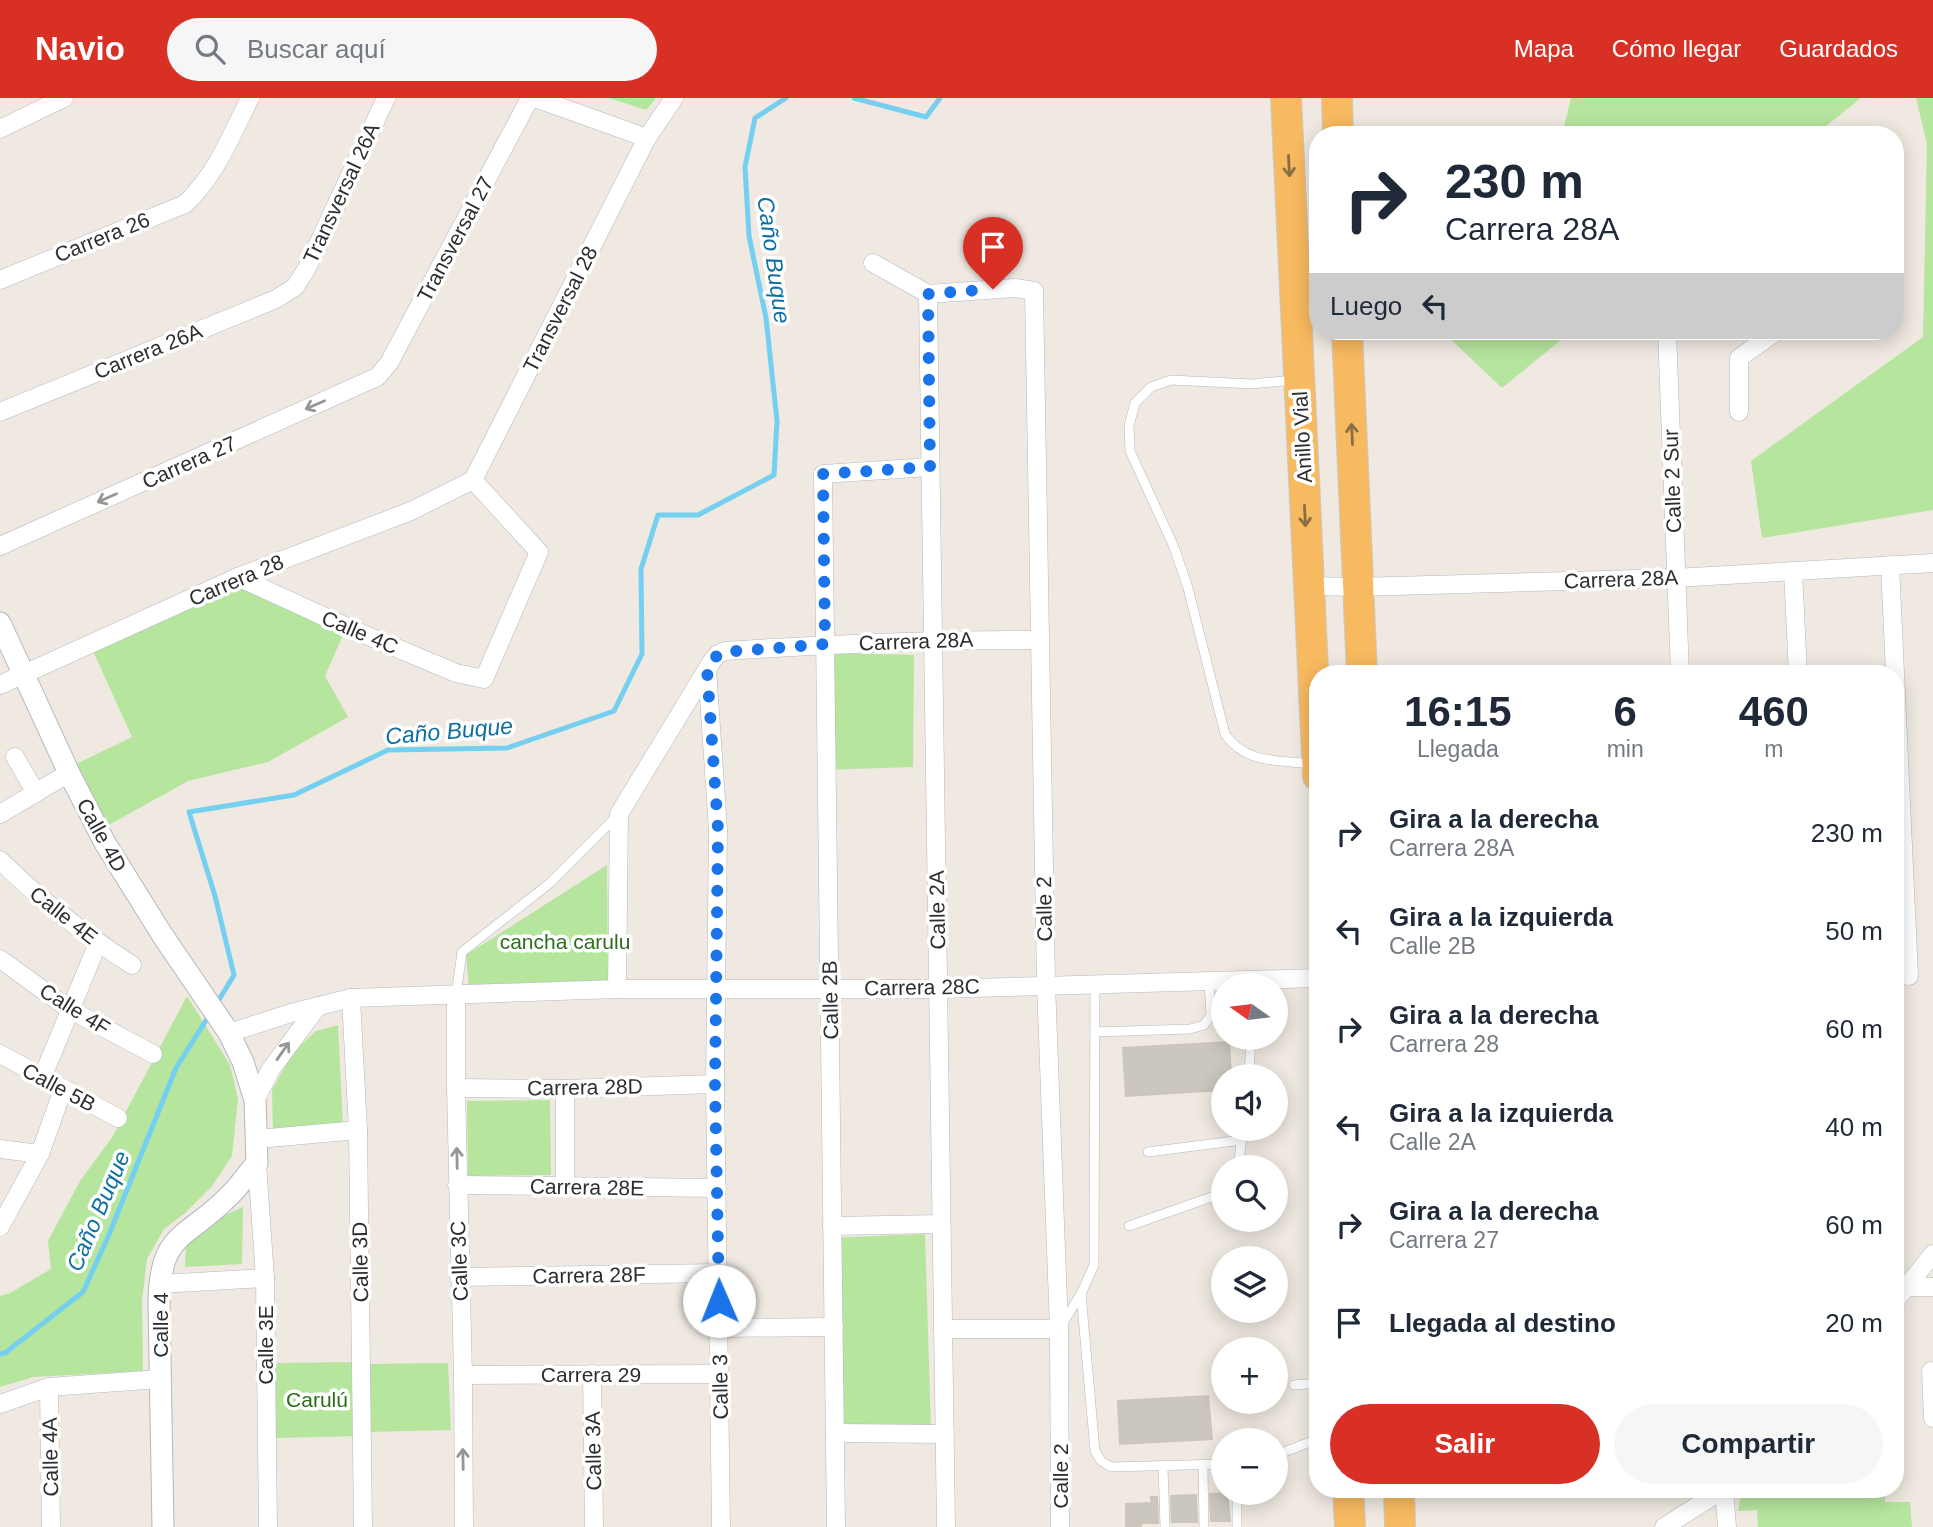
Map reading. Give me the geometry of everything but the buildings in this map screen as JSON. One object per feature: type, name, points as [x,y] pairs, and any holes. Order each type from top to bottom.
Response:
[{"type":"highway","name":"Anillo Vial","points":[[1286,98],[1313,665]]},
{"type":"highway","points":[[1337,98],[1338,126]]},
{"type":"highway","points":[[1347,340],[1362,665]]},
{"type":"highway","points":[[1348,1498],[1350,1527]]},
{"type":"highway","points":[[1399,1498],[1400,1527]]},
{"type":"street","points":[[0,129],[64,98]]},
{"type":"street","name":"Carrera 26","points":[[0,280],[185,204],[201,189],[214,171],[250,98]]},
{"type":"street","name":"Transversal 26A","points":[[295,287],[307,268],[386,98]]},
{"type":"street","points":[[532,98],[647,138]]},
{"type":"street","name":"Transversal 27","points":[[377,377],[389,363],[532,98]]},
{"type":"street","name":"Transversal 28","points":[[473,480],[647,138],[674,98]]},
{"type":"street","points":[[873,263],[928,294]]},
{"type":"street","name":"Carrera 26A","points":[[0,412],[276,299],[295,287]]},
{"type":"street","name":"Calle 2","points":[[928,294],[1015,288],[1034,291],[1046,984],[1059,1329],[1060,1527]]},
{"type":"street","name":"Calle 2A","points":[[928,294],[946,1527]]},
{"type":"street","name":"Calle 2 Sur","points":[[1667,340],[1680,665]]},
{"type":"street","points":[[1739,412],[1739,358],[1764,340]]},
{"type":"street","name":"Carrera 27","points":[[0,546],[377,377]]},
{"type":"street","name":"Calle 2B","points":[[836,1527],[823,474],[930,467]]},
{"type":"street","name":"Calle 4C","points":[[238,578],[457,673],[484,679],[539,552],[473,480]]},
{"type":"street","name":"Carrera 28","points":[[0,685],[238,578],[411,511],[473,480]]},
{"type":"street","name":"Carrera 28A","points":[[1309,586],[1675,578],[1933,563]]},
{"type":"street","points":[[1891,565],[1895,665]]},
{"type":"street","points":[[1793,571],[1798,665]]},
{"type":"street","name":"Calle 4D","points":[[0,623],[69,774],[129,884],[226,1028]]},
{"type":"street","name":"Carrera 28A","points":[[710,665],[718,654],[725,652],[825,644],[933,639],[1039,640]]},
{"type":"street","points":[[617,989],[619,814],[710,665]]},
{"type":"street","name":"Calle 3","points":[[710,665],[718,829],[715,1084],[721,1527]]},
{"type":"street","points":[[15,757],[36,793]]},
{"type":"street","points":[[0,814],[69,774]]},
{"type":"street","name":"Calle 4E","points":[[0,860],[32,891],[98,943],[132,965]]},
{"type":"street","points":[[1904,862],[1909,976]]},
{"type":"street","points":[[42,1077],[98,943]]},
{"type":"street","name":"Calle 4F","points":[[0,959],[69,1009],[153,1054]]},
{"type":"street","name":"Carrera 28C","points":[[1288,980],[1309,979]]},
{"type":"street","name":"Carrera 28C","points":[[226,1028],[351,998],[617,989],[938,989],[1046,984],[1209,982]]},
{"type":"street","name":"Calle 3C","points":[[456,995],[464,1527]]},
{"type":"street","name":"Calle 3D","points":[[351,998],[358,1130],[363,1527]]},
{"type":"street","points":[[255,1100],[271,1069],[318,1006]]},
{"type":"street","points":[[226,1028],[243,1062],[255,1100],[257,1163]]},
{"type":"street","name":"Calle 5B","points":[[0,1054],[118,1118]]},
{"type":"street","name":"Carrera 28D","points":[[456,1088],[565,1089],[715,1084]]},
{"type":"street","points":[[565,1089],[565,1187]]},
{"type":"street","points":[[0,1227],[40,1154],[63,1090]]},
{"type":"street","points":[[258,1139],[358,1130]]},
{"type":"street","points":[[0,1149],[40,1154]]},
{"type":"street","name":"Calle 3E","points":[[257,1163],[265,1278],[268,1527]]},
{"type":"street","name":"Calle 4","points":[[163,1527],[160,1284],[164,1262],[176,1240],[228,1197],[257,1163]]},
{"type":"street","name":"Carrera 28E","points":[[457,1185],[717,1188]]},
{"type":"street","points":[[832,1226],[941,1224]]},
{"type":"street","points":[[1904,1290],[1933,1254]]},
{"type":"street","name":"Carrera 28F","points":[[459,1277],[718,1273]]},
{"type":"street","points":[[160,1284],[265,1278]]},
{"type":"street","points":[[1904,1293],[1933,1287]]},
{"type":"street","points":[[719,1328],[834,1327]]},
{"type":"street","points":[[943,1329],[1059,1329]]},
{"type":"street","points":[[1931,1371],[1933,1418]]},
{"type":"street","name":"Calle 3A","points":[[592,1374],[594,1527]]},
{"type":"street","name":"Carrera 29","points":[[463,1375],[720,1374]]},
{"type":"street","points":[[0,1404],[49,1387],[160,1379]]},
{"type":"street","name":"Calle 4A","points":[[49,1387],[51,1527]]},
{"type":"street","points":[[835,1433],[945,1434]]},
{"type":"street","points":[[1664,1527],[1710,1498]]},
{"type":"street","points":[[1725,1498],[1727,1527]]},
{"type":"lane","points":[[1299,380],[1252,384],[1171,380],[1151,387],[1135,404],[1129,426],[1130,452],[1174,547],[1188,588],[1225,734],[1233,747],[1250,757],[1309,764]]},
{"type":"lane","points":[[456,995],[462,952],[550,883],[619,814]]},
{"type":"lane","points":[[1095,1032],[1191,1029],[1205,1025],[1211,1015],[1209,982]]},
{"type":"lane","points":[[1059,1329],[1081,1294],[1094,1265],[1095,984]]},
{"type":"lane","points":[[1148,1152],[1234,1141]]},
{"type":"lane","points":[[1129,1226],[1211,1197]]},
{"type":"lane","points":[[1081,1294],[1096,1451],[1101,1461],[1111,1467],[1211,1465]]},
{"type":"lane","points":[[1294,1385],[1309,1384]]},
{"type":"lane","points":[[1288,1450],[1309,1442]]},
{"type":"lane","points":[[1203,1465],[1204,1527]]},
{"type":"lane","points":[[1163,1467],[1165,1527]]},
{"type":"lane","points":[[1237,1505],[1237,1527]]},
{"type":"green space","points":[[609,98],[656,98],[646,110]]},
{"type":"green space","points":[[1571,98],[1861,98],[1826,126],[1564,126]]},
{"type":"green space","points":[[1916,98],[1933,98],[1933,510],[1762,538],[1751,461],[1923,337],[1927,144]]},
{"type":"green space","points":[[1451,340],[1561,340],[1502,388]]},
{"type":"green space","points":[[230,578],[343,635],[325,676],[348,717],[268,762],[188,781],[98,831],[70,767],[132,737],[88,640]]},
{"type":"green space","points":[[820,653],[914,655],[913,767],[822,770]]},
{"type":"green space","name":"cancha carulu","points":[[607,865],[608,981],[469,987],[466,955]]},
{"type":"green space","points":[[187,996],[230,1065],[238,1099],[232,1156],[212,1186],[164,1229],[147,1259],[142,1300],[143,1371],[33,1377],[0,1387],[0,1296],[51,1269],[48,1241],[80,1181],[113,1136]]},
{"type":"green space","points":[[338,1025],[343,1126],[273,1131],[272,1090],[293,1052],[316,1031]]},
{"type":"green space","points":[[550,1100],[551,1175],[468,1176],[467,1101]]},
{"type":"green space","points":[[243,1207],[242,1264],[185,1267],[186,1244],[212,1221]]},
{"type":"green space","points":[[925,1234],[931,1431],[833,1433],[830,1238]]},
{"type":"green space","name":"Carulú","points":[[358,1362],[359,1436],[276,1438],[275,1363]]},
{"type":"green space","name":"Carulú","points":[[448,1363],[451,1430],[369,1432],[368,1364]]},
{"type":"green space","points":[[1740,1498],[1885,1498],[1885,1502],[1910,1502],[1912,1527],[1758,1527],[1757,1510],[1738,1511]]},
{"type":"waterway","name":"Caño Buque","points":[[217,1003],[234,975],[215,896],[189,812],[294,795],[388,750],[507,748],[614,711],[642,654],[641,569],[658,515],[698,515],[774,475],[777,421],[766,318],[749,236],[745,167],[755,118],[786,98]]},
{"type":"waterway","name":"Caño Buque","points":[[854,98],[926,117],[940,98]]},
{"type":"waterway","name":"Caño Buque","points":[[0,1354],[5,1353],[83,1292],[176,1068],[210,1014]]},
{"type":"route","points":[[719,1301],[715,1084],[718,829],[707,669],[718,654],[725,652],[825,644],[823,474],[930,467],[928,294],[993,289]]}]
